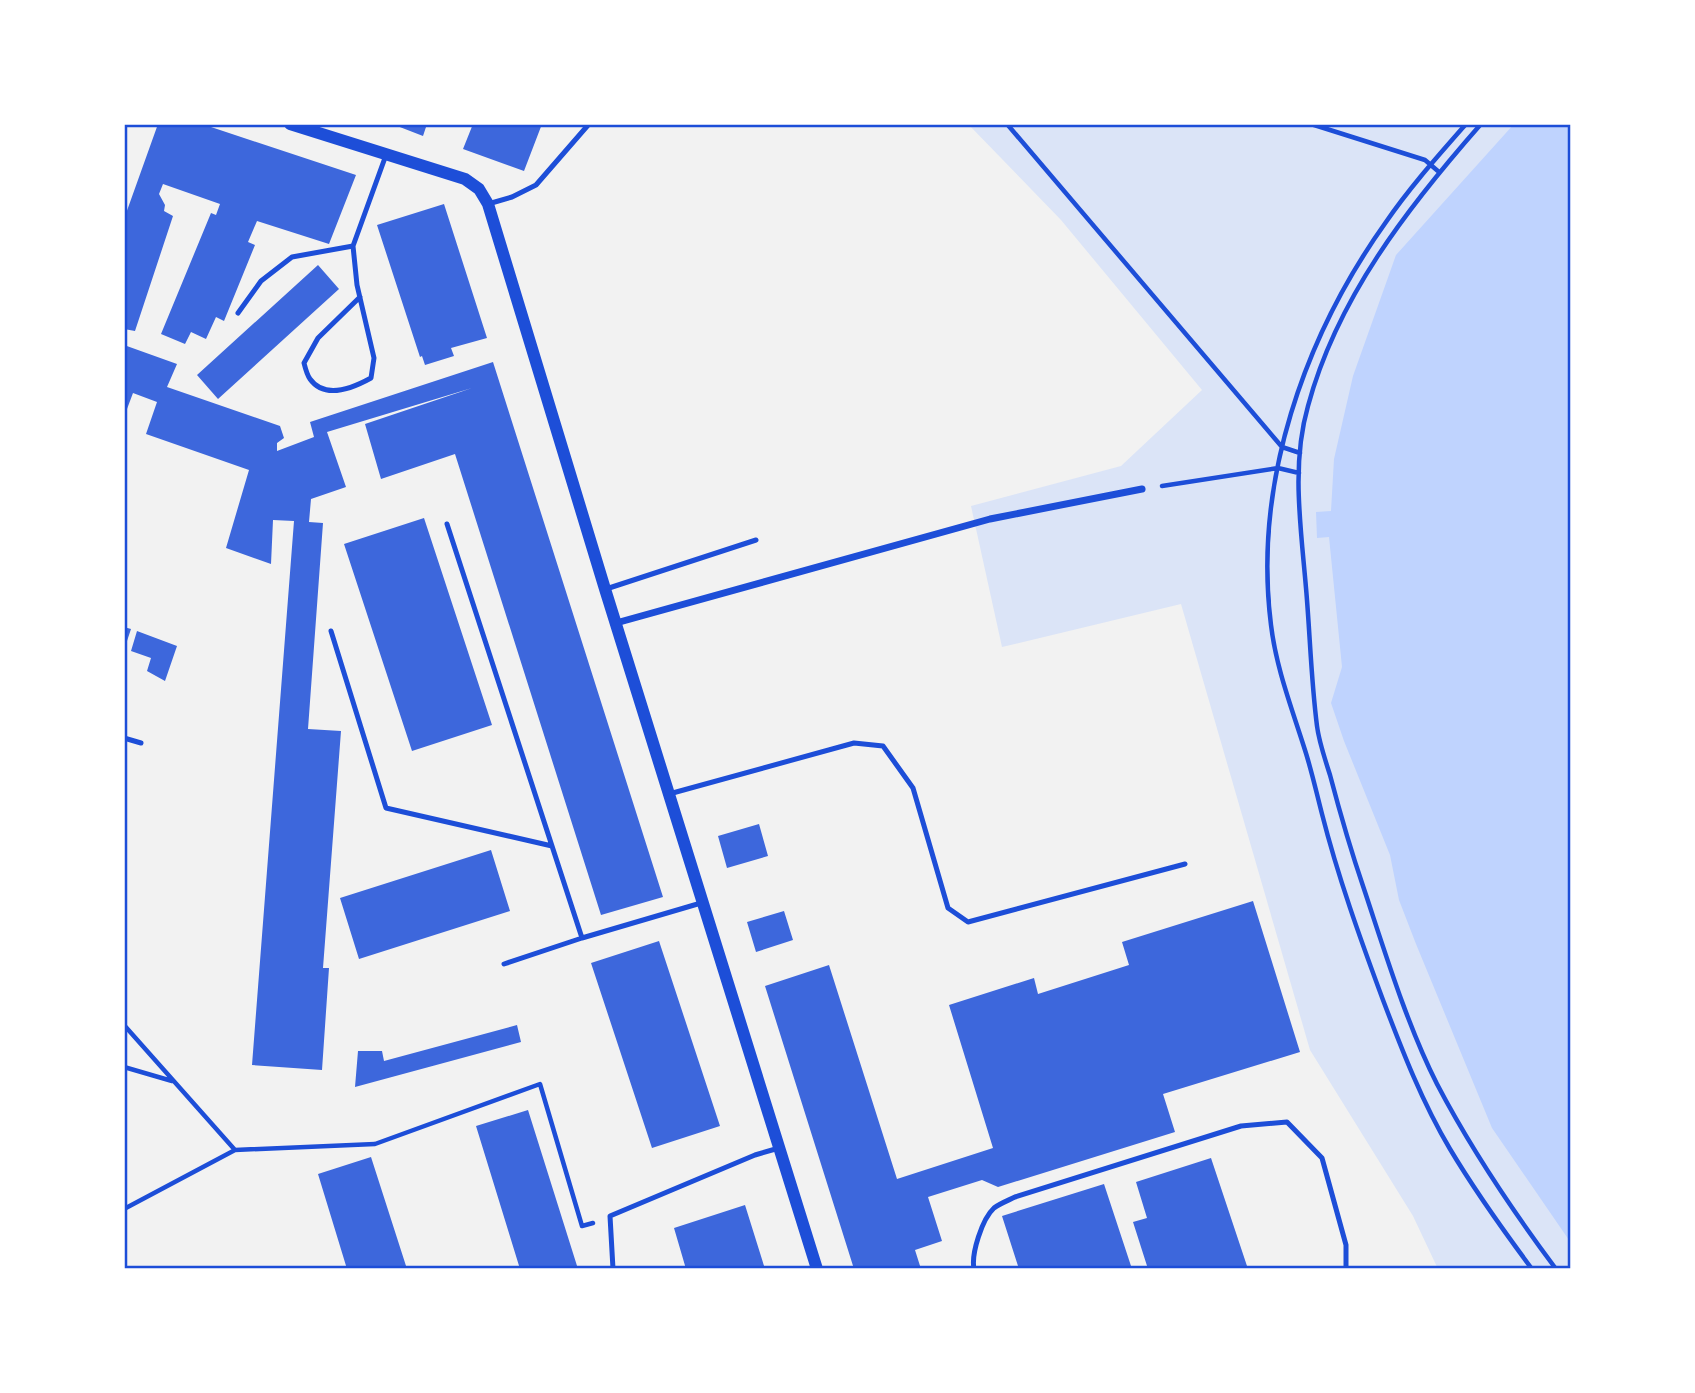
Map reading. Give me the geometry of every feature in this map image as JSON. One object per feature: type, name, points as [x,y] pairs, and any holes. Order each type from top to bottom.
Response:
[{"type":"street","points":[[290,124],[465,180],[479,189],[488,204],[817,1269]]},
{"type":"street","points":[[616,624],[990,519],[1142,489]]},
{"type":"lane","points":[[488,204],[512,197],[536,185],[589,124]]},
{"type":"lane","points":[[360,297],[318,338],[304,363],[310,379],[326,390],[350,390],[371,378],[374,358],[360,297],[353,246],[386,155]]},
{"type":"lane","points":[[238,313],[261,281],[292,257],[353,246]]},
{"type":"lane","points":[[447,524],[582,938]]},
{"type":"lane","points":[[605,589],[756,540]]},
{"type":"lane","points":[[331,631],[386,808],[552,846]]},
{"type":"lane","points":[[124,738],[141,743]]},
{"type":"lane","points":[[669,794],[854,743],[883,746],[913,788],[948,908],[968,922],[1185,864]]},
{"type":"lane","points":[[504,964],[704,902]]},
{"type":"lane","points":[[974,1269],[972,1260],[980,1232],[994,1208],[1015,1197],[1241,1126],[1287,1122],[1322,1158],[1346,1245],[1346,1269]]},
{"type":"lane","points":[[613,1269],[610,1216],[755,1155],[779,1148]]},
{"type":"path","points":[[1007,124],[1282,447],[1300,453]]},
{"type":"path","points":[[1311,124],[1425,160],[1439,172]]},
{"type":"path","points":[[1466,124],[1430,164],[1386,222],[1354,270],[1326,321],[1304,372],[1282,447],[1268,519],[1266,565],[1271,627],[1284,688],[1305,749],[1334,860],[1359,936],[1404,1055],[1448,1146],[1488,1209],[1532,1269]]},
{"type":"path","points":[[1481,124],[1394,230],[1376,258],[1322,361],[1307,409],[1299,473],[1317,728],[1346,838],[1413,1026],[1436,1081],[1467,1139],[1506,1200],[1555,1267],[1548,1269]]},
{"type":"path","points":[[1142,489],[1278,468],[1299,473]]},
{"type":"path","points":[[124,1025],[235,1150]]},
{"type":"path","points":[[124,1067],[173,1081]]},
{"type":"path","points":[[124,1209],[235,1150],[375,1144],[540,1084],[582,1227],[610,1216]]},
{"type":"shaded area","points":[[968,124],[1571,124],[1571,1269],[1438,1269],[1413,1216],[1310,1050],[1181,604],[1002,647],[971,506],[1121,466],[1202,390],[1061,220]]},
{"type":"water","points":[[1514,124],[1571,124],[1571,1243],[1492,1128],[1399,900],[1390,855],[1331,703],[1342,667],[1329,537],[1317,538],[1316,512],[1331,511],[1334,459],[1353,376],[1396,255]]},
{"type":"building","points":[[158,124],[202,124],[356,175],[329,244],[257,221],[248,242],[255,245],[224,321],[216,317],[206,339],[191,332],[185,344],[161,334],[211,213],[216,215],[220,204],[163,184],[159,194],[165,205],[164,211],[173,216],[135,331],[124,329],[124,219]]},
{"type":"building","points":[[392,124],[427,124],[423,136]]},
{"type":"building","points":[[473,124],[542,124],[524,171],[463,149]]},
{"type":"building","points":[[444,204],[487,338],[451,348],[454,356],[425,365],[422,356],[420,357],[377,225]]},
{"type":"building","points":[[318,265],[339,289],[218,399],[197,375]]},
{"type":"building","points":[[124,345],[177,364],[167,387],[280,426],[284,438],[277,443],[277,451],[314,437],[310,422],[493,362],[663,897],[601,915],[455,454],[381,479],[365,424],[472,388],[327,432],[346,487],[311,499],[309,522],[323,523],[308,729],[341,731],[323,968],[329,968],[322,1070],[252,1065],[294,521],[273,520],[271,564],[226,548],[249,470],[146,434],[157,402],[133,393],[124,417]]},
{"type":"building","points":[[424,518],[492,725],[412,751],[344,544]]},
{"type":"building","points":[[124,627],[131,629],[125,647],[124,647]]},
{"type":"building","points":[[137,631],[177,646],[165,681],[147,671],[151,658],[131,651]]},
{"type":"building","points":[[759,824],[768,856],[727,868],[718,836]]},
{"type":"building","points":[[491,850],[510,911],[359,959],[340,898]]},
{"type":"building","points":[[1253,901],[1300,1052],[1163,1094],[1175,1132],[998,1187],[982,1180],[928,1197],[942,1241],[915,1250],[921,1269],[854,1269],[765,986],[829,965],[897,1179],[993,1148],[949,1005],[1034,978],[1038,994],[1129,965],[1122,942]]},
{"type":"building","points":[[784,911],[793,940],[756,952],[747,922]]},
{"type":"building","points":[[659,941],[720,1126],[652,1148],[591,963]]},
{"type":"building","points":[[517,1025],[521,1042],[355,1087],[358,1051],[382,1051],[384,1061]]},
{"type":"building","points":[[528,1110],[578,1269],[520,1269],[476,1126]]},
{"type":"building","points":[[371,1157],[407,1269],[347,1269],[318,1174]]},
{"type":"building","points":[[1211,1158],[1248,1269],[1148,1269],[1133,1222],[1147,1218],[1136,1182]]},
{"type":"building","points":[[1104,1184],[1132,1269],[1019,1269],[1002,1216]]},
{"type":"building","points":[[745,1205],[765,1269],[686,1269],[674,1228]]}]
